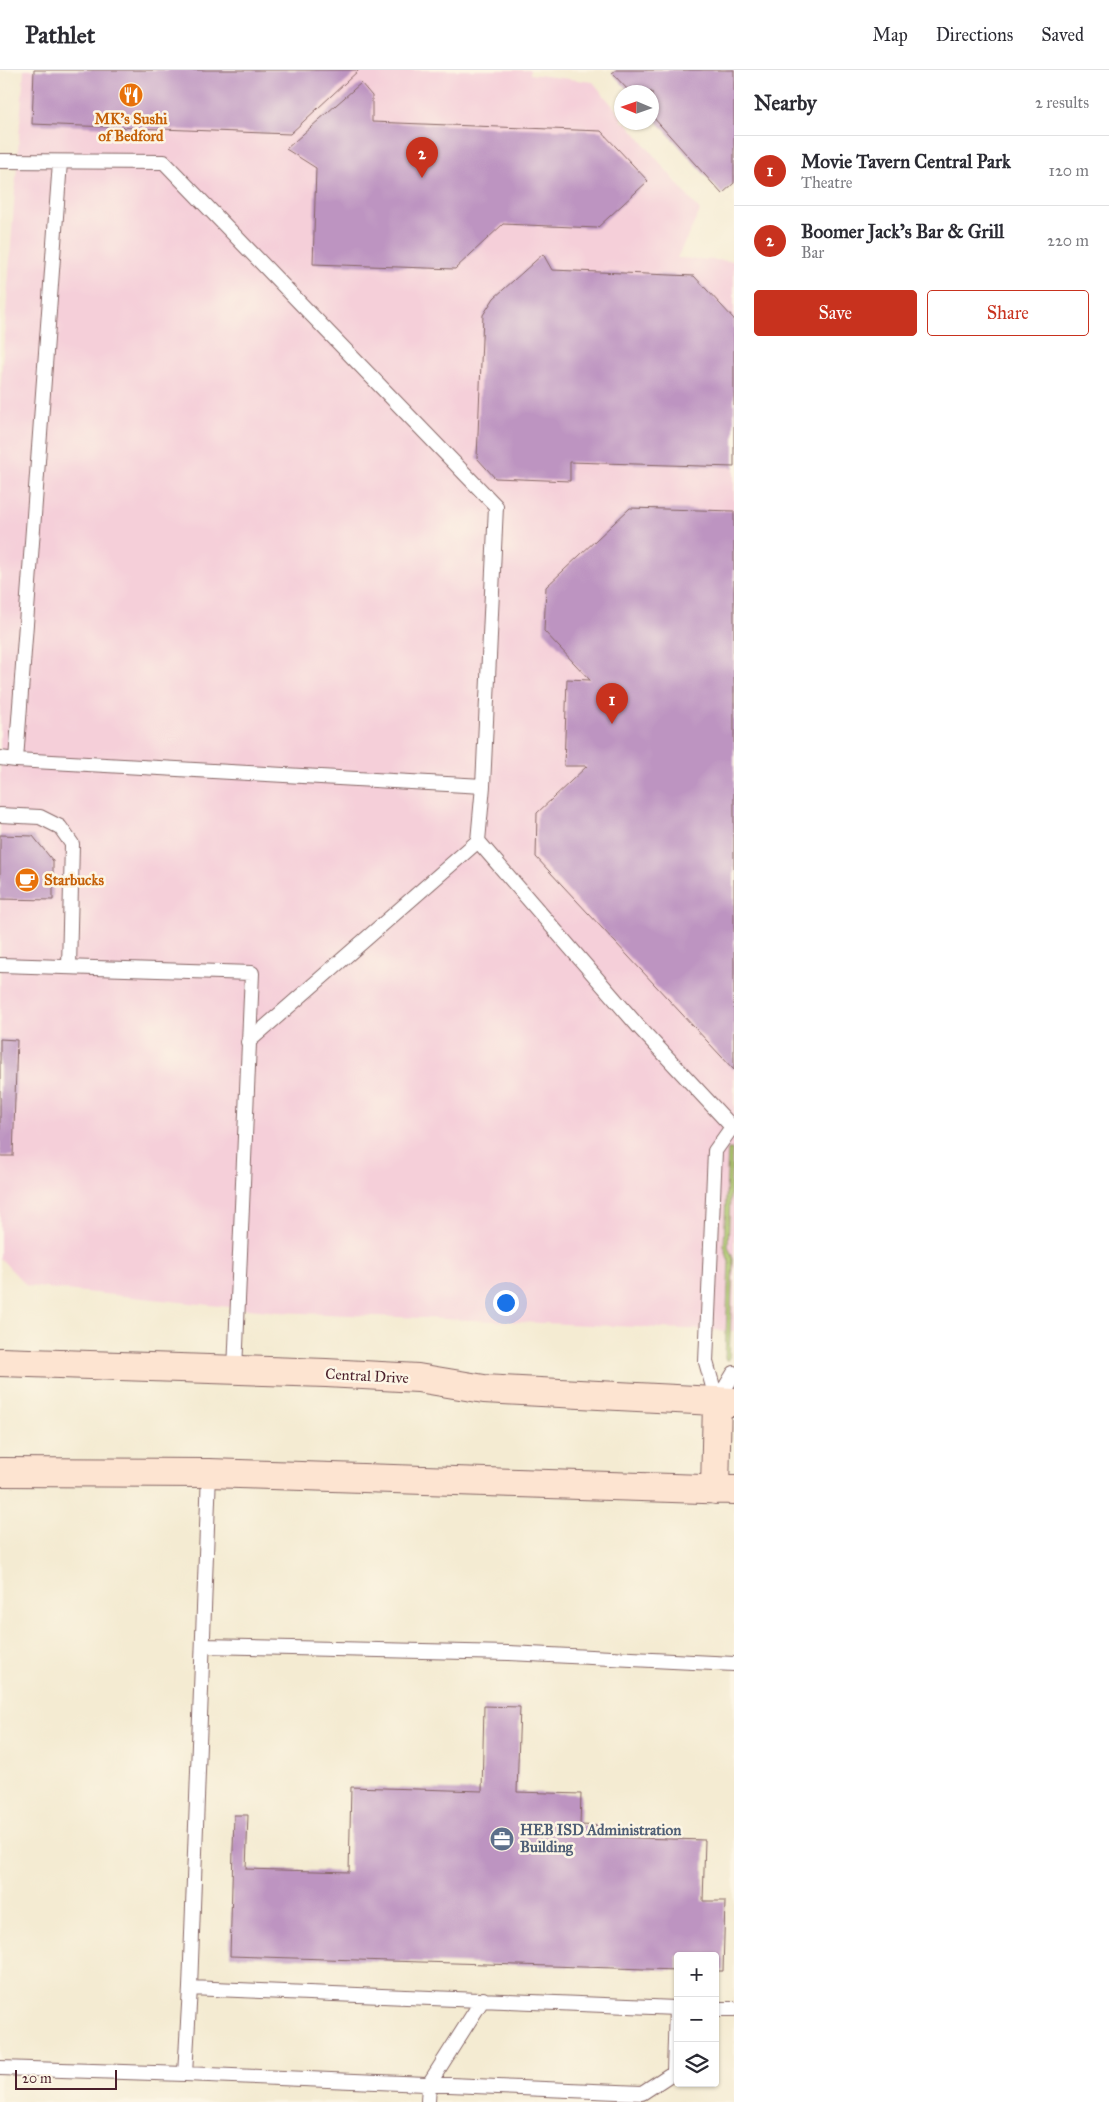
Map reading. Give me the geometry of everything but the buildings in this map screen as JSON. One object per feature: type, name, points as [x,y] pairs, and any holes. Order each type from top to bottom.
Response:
[{"type":"main road","name":"Central Drive","points":[[1,1361],[418,1378],[484,1389],[725,1402]]},
{"type":"main road","points":[[0,1472],[209,1473],[724,1490],[725,1402]]},
{"type":"lane","points":[[0,161],[164,162],[496,506],[483,786],[478,842],[248,1042]]},
{"type":"lane","points":[[16,760],[60,162]]},
{"type":"lane","points":[[0,758],[483,786]]},
{"type":"lane","points":[[0,815],[40,817],[60,827],[72,844],[69,967]]},
{"type":"lane","points":[[478,842],[638,1026],[733,1128],[715,1150],[706,1362],[725,1402]]},
{"type":"lane","points":[[0,965],[252,973],[235,1370]]},
{"type":"lane","points":[[725,1402],[734,1373]]},
{"type":"lane","points":[[185,2074],[190,1988],[209,1473]]},
{"type":"lane","points":[[203,1646],[509,1653],[734,1664]]},
{"type":"lane","points":[[190,1988],[674,2008]]},
{"type":"lane","points":[[428,2102],[429,2084],[483,1999]]},
{"type":"lane","points":[[719,2009],[734,2009]]},
{"type":"lane","points":[[0,2068],[642,2093],[674,2072],[675,2042]]},
{"type":"shaded area","points":[[24,70],[530,70],[530,74],[593,82],[614,108],[614,130],[633,130],[700,211],[677,258],[734,261],[734,1331],[278,1312],[27,1286],[0,1258],[0,393]]},
{"type":"green space","points":[[728,1149],[732,1149],[728,1246],[733,1259],[729,1360],[725,1359],[729,1262],[724,1246]]},
{"type":"place","name":"MK's Sushi of Bedford","points":[[131,95]]},
{"type":"place","name":"Boomer Jack's Bar & Grill","points":[[422,178]]},
{"type":"place","name":"Movie Tavern Central Park","points":[[612,724]]},
{"type":"place","name":"Starbucks","points":[[27,880]]},
{"type":"place","name":"HEB ISD Administration Building","points":[[502,1839]]}]
